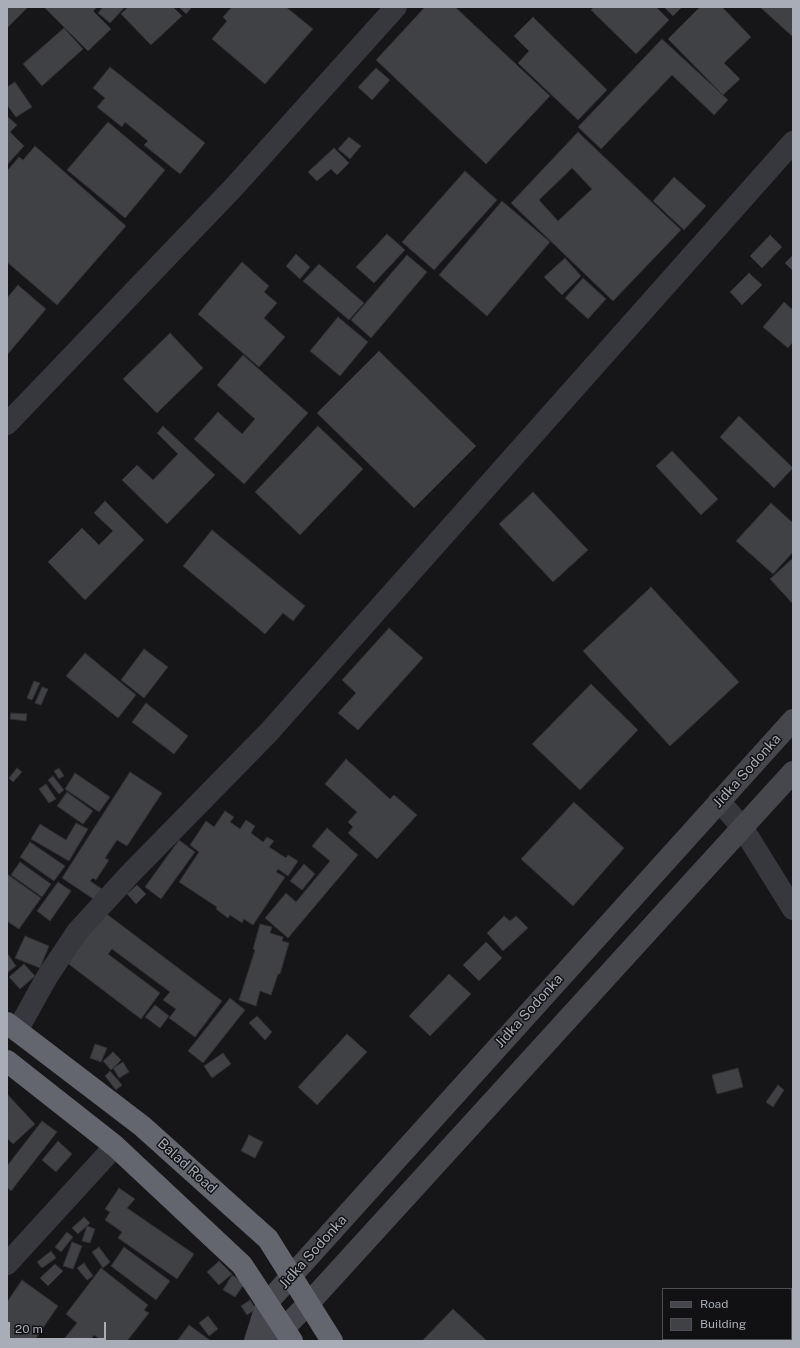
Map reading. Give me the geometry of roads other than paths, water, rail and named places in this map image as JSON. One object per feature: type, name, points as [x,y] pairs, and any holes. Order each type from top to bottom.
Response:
[{"type":"highway","name":"Balad Road","points":[[12,1027],[142,1126],[268,1239],[332,1341]]},
{"type":"highway","points":[[7,1061],[115,1146],[242,1265],[267,1303],[282,1337]]},
{"type":"main road","name":"Jidka Sodonka","points":[[267,1303],[793,720]]},
{"type":"main road","points":[[282,1337],[309,1303],[793,772]]},
{"type":"main road","points":[[255,1341],[267,1303]]},
{"type":"street","points":[[7,424],[234,187],[396,7]]},
{"type":"street","points":[[12,1027],[77,932],[130,874],[269,732],[793,142]]},
{"type":"street","points":[[719,801],[742,827],[793,909]]},
{"type":"street","points":[[7,1264],[115,1146]]}]
